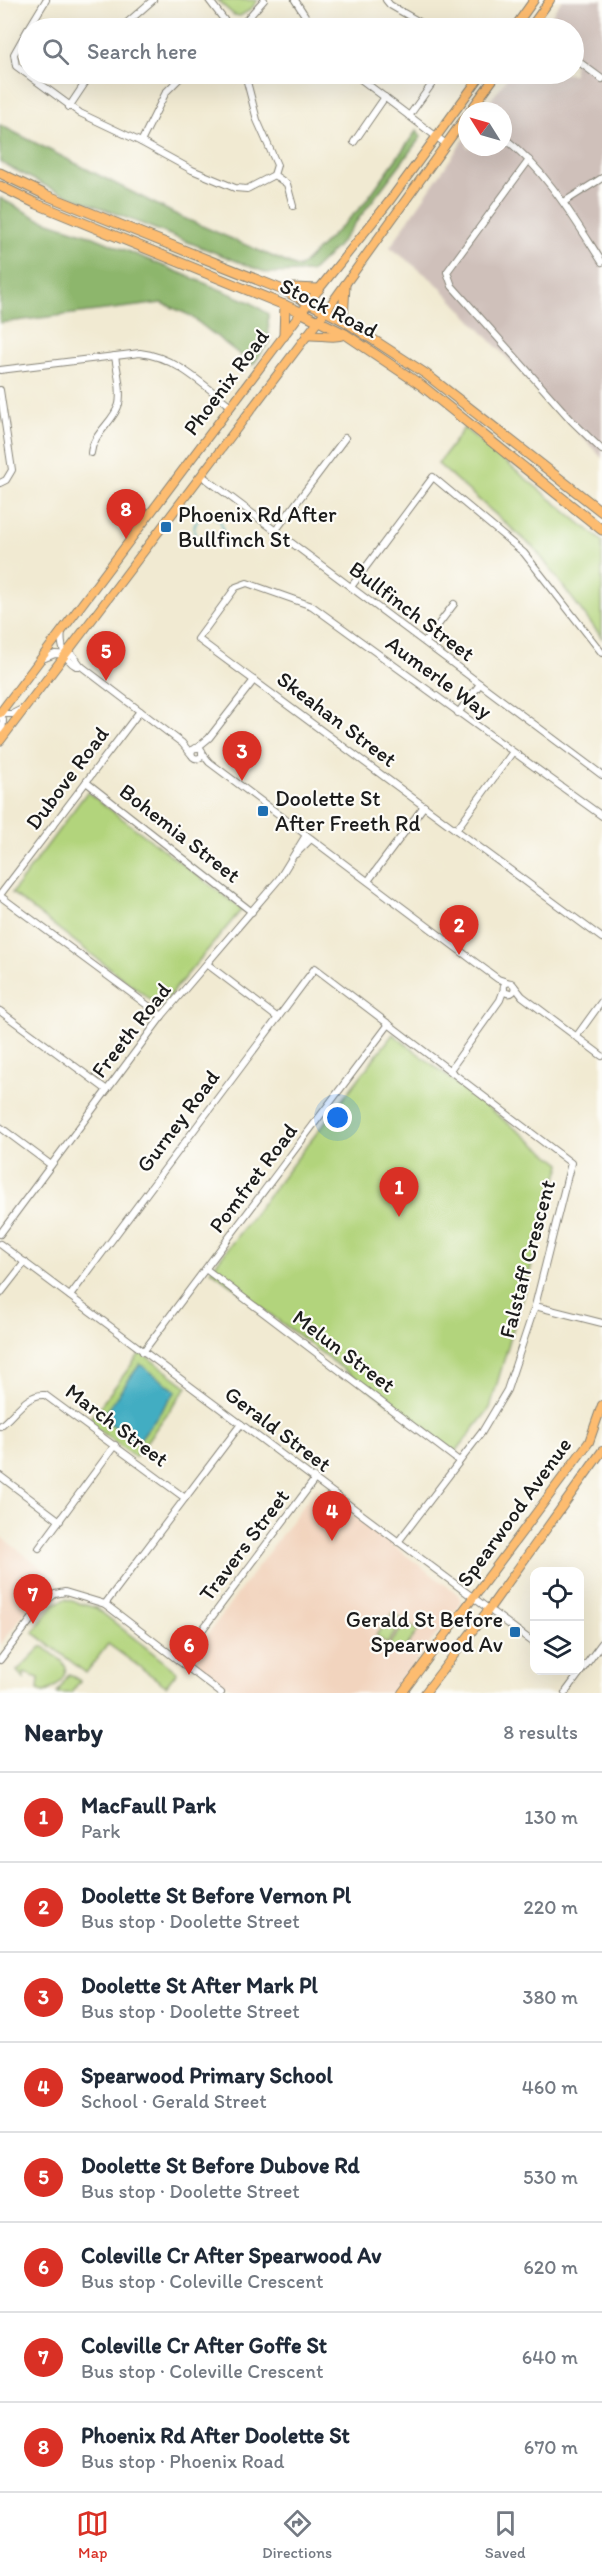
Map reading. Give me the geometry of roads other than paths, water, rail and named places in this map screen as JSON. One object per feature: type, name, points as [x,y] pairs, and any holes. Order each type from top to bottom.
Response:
[{"type":"highway","name":"Stock Road","points":[[0,172],[46,195],[283,290],[326,310],[436,381],[602,512]]},
{"type":"highway","name":"Stock Road","points":[[0,186],[37,204],[302,312],[345,334],[421,385],[602,530]]},
{"type":"highway","points":[[343,320],[345,285]]},
{"type":"highway","points":[[283,290],[319,289]]},
{"type":"highway","points":[[284,336],[285,305]]},
{"type":"highway","points":[[307,335],[320,334],[335,338],[345,334]]},
{"type":"main road","points":[[521,18],[534,0]]},
{"type":"main road","points":[[537,18],[550,0]]},
{"type":"main road","name":"Phoenix Road","points":[[0,714],[319,289],[388,202],[475,84]]},
{"type":"main road","name":"Phoenix Road","points":[[478,102],[490,84]]},
{"type":"main road","name":"Phoenix Road","points":[[1,740],[345,285],[458,128]]},
{"type":"main road","name":"Spearwood Avenue","points":[[402,1693],[589,1442],[602,1405]]},
{"type":"main road","name":"Spearwood Avenue","points":[[425,1693],[489,1609],[602,1451]]},
{"type":"street","points":[[35,18],[46,0]]},
{"type":"street","points":[[132,18],[153,0]]},
{"type":"street","points":[[209,0],[221,18]]},
{"type":"street","points":[[249,18],[264,0]]},
{"type":"street","points":[[295,0],[307,18]]},
{"type":"street","points":[[386,0],[390,5],[413,18]]},
{"type":"street","points":[[18,47],[14,54],[18,68]]},
{"type":"street","points":[[584,66],[602,79]]},
{"type":"street","points":[[39,84],[69,107],[192,170],[235,188],[247,189],[274,175],[277,165],[257,120],[248,84]]},
{"type":"street","points":[[69,107],[84,84]]},
{"type":"street","points":[[141,142],[166,92],[174,84]]},
{"type":"street","points":[[368,84],[446,144]]},
{"type":"street","points":[[409,116],[432,84]]},
{"type":"street","points":[[354,142],[386,97]]},
{"type":"street","points":[[512,145],[529,160],[564,202],[602,262]]},
{"type":"street","points":[[529,160],[447,272],[452,286],[572,421],[602,450]]},
{"type":"street","points":[[274,175],[287,184],[293,206]]},
{"type":"street","points":[[564,202],[602,178]]},
{"type":"street","points":[[0,370],[140,353],[156,355],[168,360],[231,406]]},
{"type":"street","points":[[91,453],[92,442],[119,406],[120,393],[115,356]]},
{"type":"street","points":[[0,390],[12,470],[6,480],[0,483]]},
{"type":"street","points":[[276,530],[345,438]]},
{"type":"street","name":"Bullfinch Street","points":[[201,475],[601,773]]},
{"type":"street","points":[[351,587],[433,477],[524,553],[602,653]]},
{"type":"street","name":"Skeahan Street","points":[[248,583],[236,586],[198,639],[602,938]]},
{"type":"street","name":"Aumerle Way","points":[[248,583],[312,606],[602,816]]},
{"type":"street","points":[[425,642],[454,604]]},
{"type":"street","points":[[62,631],[61,646],[66,654]]},
{"type":"street","points":[[39,660],[55,654],[73,656],[81,666],[182,743],[498,979],[508,989],[522,996],[602,1056]]},
{"type":"street","points":[[197,752],[254,680]]},
{"type":"street","points":[[458,713],[480,684]]},
{"type":"street","points":[[1,740],[3,720],[0,714],[12,714],[27,706]]},
{"type":"street","name":"Dubove Road","points":[[0,896],[140,711]]},
{"type":"street","points":[[456,830],[512,753]]},
{"type":"street","name":"Bohemia Street","points":[[86,782],[252,912]]},
{"type":"street","points":[[368,881],[424,806]]},
{"type":"street","name":"Freeth Road","points":[[0,1234],[162,1016],[252,912],[309,837]]},
{"type":"street","points":[[0,896],[162,1016]]},
{"type":"street","points":[[207,964],[278,1018]]},
{"type":"street","name":"Gurney Road","points":[[70,1296],[315,968]]},
{"type":"street","name":"Falstaff Crescent","points":[[315,968],[571,1163],[535,1306],[515,1370],[498,1408],[398,1542]]},
{"type":"street","points":[[450,1070],[508,989]]},
{"type":"street","points":[[576,1037],[602,1001]]},
{"type":"street","points":[[0,1011],[107,1090]]},
{"type":"street","name":"Pomfret Road","points":[[143,1352],[207,1270],[389,1024]]},
{"type":"street","points":[[0,1127],[51,1165]]},
{"type":"street","name":"Gerald Street","points":[[0,1244],[530,1640]]},
{"type":"street","points":[[0,1294],[25,1262]]},
{"type":"street","name":"Melun Street","points":[[207,1270],[459,1461]]},
{"type":"street","points":[[535,1306],[602,1323]]},
{"type":"street","name":"March Street","points":[[0,1426],[30,1398],[39,1394],[45,1395],[185,1498]]},
{"type":"street","points":[[105,1604],[241,1424]]},
{"type":"street","points":[[39,1548],[115,1445]]},
{"type":"street","points":[[0,1476],[60,1521]]},
{"type":"street","name":"Travers Street","points":[[179,1661],[315,1479]]},
{"type":"street","points":[[0,1660],[44,1603],[55,1594],[65,1592],[105,1604],[221,1693]]},
{"type":"street","points":[[565,1693],[602,1643]]},
{"type":"water","points":[[140,1364],[176,1391],[137,1443],[102,1417]]},
{"type":"waterway","points":[[212,516],[221,522],[224,534],[219,544],[211,546],[195,537],[194,528],[199,519],[212,516]]},
{"type":"place","name":"Phoenix Rd After Bullfinch St","points":[[166,527]]},
{"type":"place","name":"Phoenix Rd After Doolette St","points":[[126,539]]},
{"type":"place","name":"Doolette St Before Dubove Rd","points":[[106,681]]},
{"type":"place","name":"Doolette St After Mark Pl","points":[[242,781]]},
{"type":"place","name":"Doolette St After Freeth Rd","points":[[263,811]]},
{"type":"place","name":"Doolette St Before Vernon Pl","points":[[459,955]]},
{"type":"place","name":"MacFaull Park","points":[[399,1217]]},
{"type":"place","name":"Spearwood Primary School","points":[[332,1541]]},
{"type":"place","name":"Coleville Cr After Goffe St","points":[[33,1624]]},
{"type":"place","name":"Gerald St Before Spearwood Av","points":[[515,1632]]},
{"type":"place","name":"Coleville Cr After Spearwood Av","points":[[189,1675]]}]
